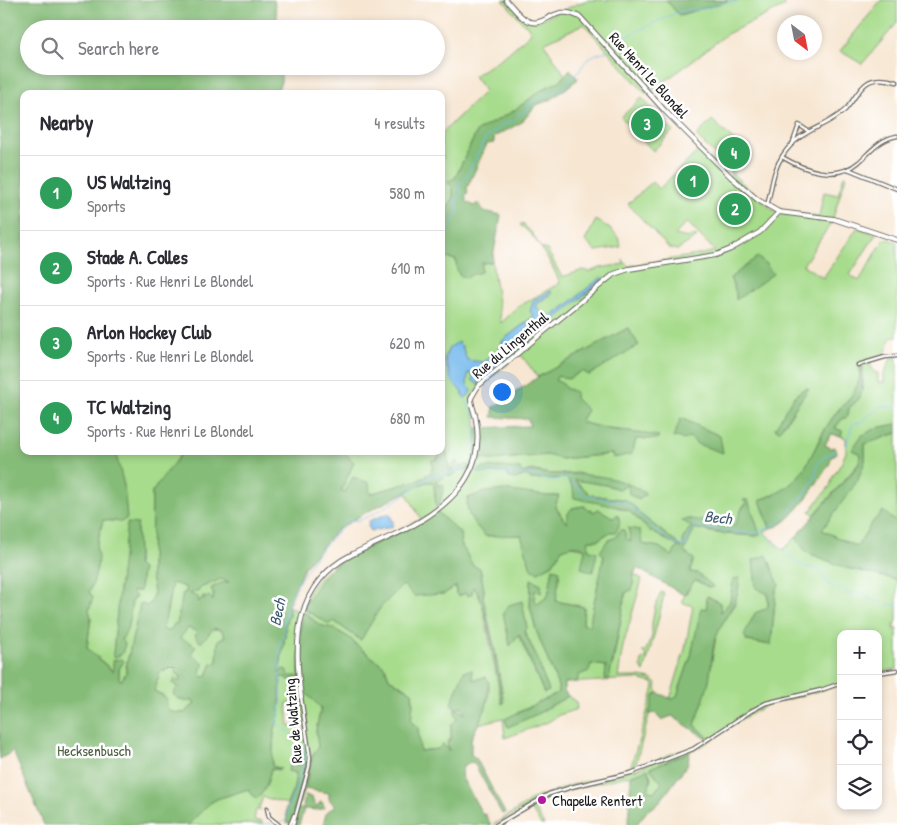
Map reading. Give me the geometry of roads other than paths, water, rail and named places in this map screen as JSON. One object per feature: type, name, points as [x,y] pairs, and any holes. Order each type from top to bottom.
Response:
[{"type":"street","name":"Rue Henri Le Blondel","points":[[506,0],[524,19],[532,23],[560,12],[581,18],[676,122],[742,187],[767,206]]},
{"type":"street","points":[[793,142],[808,131],[840,114],[866,84],[878,79],[888,79],[897,82]]},
{"type":"street","points":[[808,131],[799,125],[793,142],[774,172],[767,206],[779,212],[834,219],[897,240]]},
{"type":"street","points":[[782,157],[802,168],[817,172],[832,172],[848,169],[857,164],[880,142],[897,136]]},
{"type":"street","points":[[848,169],[897,189]]},
{"type":"street","name":"Rue du Lingenthal","points":[[303,613],[307,598],[334,567],[350,555],[422,521],[448,500],[462,484],[472,467],[476,453],[477,428],[471,398],[478,386],[614,274],[629,269],[716,255],[731,249],[760,232],[779,212]]},
{"type":"street","points":[[858,365],[885,357],[897,356]]},
{"type":"street","name":"Rue de Waltzing","points":[[292,825],[309,768],[310,758],[301,697],[299,643],[303,613]]},
{"type":"street","points":[[882,672],[897,670]]},
{"type":"street","points":[[496,825],[549,794],[630,773],[697,747],[766,703],[837,684]]},
{"type":"street","points":[[267,808],[269,817],[278,824]]},
{"type":"water","points":[[602,277],[603,279],[478,384],[473,381],[472,374],[468,373],[467,385],[472,390],[464,398],[461,391],[451,380],[445,357],[449,348],[458,342],[462,346],[467,360],[483,362],[498,352],[503,340],[534,317],[530,311],[534,300],[550,291],[552,292],[536,306],[547,319]]},
{"type":"water","points":[[390,514],[393,522],[392,527],[371,531],[368,526],[369,521]]},
{"type":"waterway","points":[[612,48],[639,30],[678,12],[703,9],[740,0]]},
{"type":"waterway","points":[[445,236],[460,208],[456,205],[455,198],[459,198],[462,191],[457,186],[464,181],[485,139],[504,124],[513,121],[527,110],[529,104],[552,94],[556,90],[562,90],[590,57],[608,51]]},
{"type":"waterway","points":[[445,364],[451,380],[459,388]]},
{"type":"waterway","points":[[464,396],[474,417]]},
{"type":"waterway","name":"Bech","points":[[847,446],[853,424],[863,422],[869,414],[881,406],[897,407]]},
{"type":"waterway","points":[[474,452],[475,423]]},
{"type":"waterway","name":"Bech","points":[[473,471],[481,473],[530,474],[549,481],[568,478],[575,487],[578,487],[582,494],[627,504],[661,535],[676,544],[685,546],[694,526],[755,533],[777,524],[804,495],[814,479],[818,463],[826,455],[835,452]]},
{"type":"waterway","points":[[471,462],[474,456]]},
{"type":"waterway","name":"Bech","points":[[279,823],[287,818],[288,807],[300,777],[305,755],[300,742],[276,723],[280,712],[281,700],[279,647],[284,635],[284,620],[289,601],[300,579],[317,554],[347,521],[357,521],[378,511],[433,475],[441,477],[451,472],[467,470]]},
{"type":"waterway","points":[[763,531],[776,545]]},
{"type":"waterway","points":[[782,550],[802,566],[817,569],[829,585],[851,594],[859,592],[874,601],[897,606]]},
{"type":"waterway","name":"Bech","points":[[261,825],[275,823]]},
{"type":"place","name":"Arlon Hockey Club","points":[[647,124]]},
{"type":"place","name":"TC Waltzing","points":[[734,153]]},
{"type":"place","name":"US Waltzing","points":[[693,181]]},
{"type":"place","name":"Stade A. Colles","points":[[735,209]]},
{"type":"place","name":"Chapelle Rentert","points":[[542,800]]},
{"type":"park label","name":"Hecksenbusch","points":[[94,750]]}]
